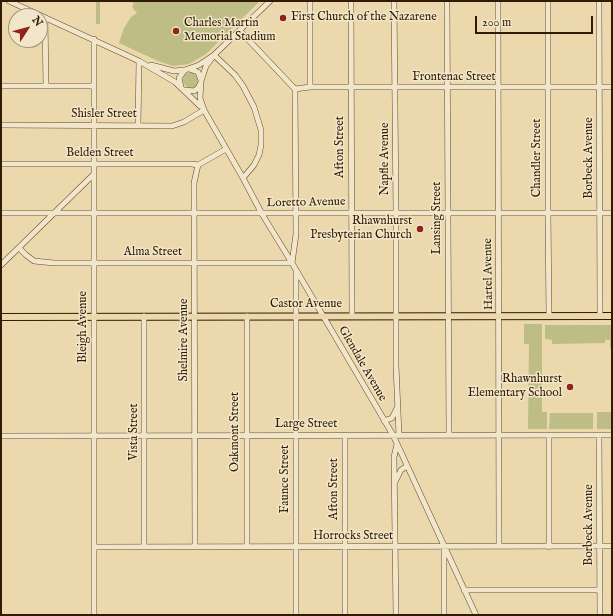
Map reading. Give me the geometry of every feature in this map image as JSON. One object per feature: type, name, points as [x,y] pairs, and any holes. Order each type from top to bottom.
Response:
[{"type":"main road","name":"Castor Avenue","points":[[1,317],[612,316]]},
{"type":"street","name":"Glendale Avenue","points":[[9,1],[24,8]]},
{"type":"street","points":[[214,55],[199,65],[182,73],[179,78],[179,82],[182,88],[189,91],[194,91],[199,87],[206,66],[214,55],[270,1]]},
{"type":"street","points":[[310,1],[310,87]]},
{"type":"street","name":"Afton Street","points":[[351,1],[352,316]]},
{"type":"street","name":"Napfle Avenue","points":[[394,1],[397,407],[399,435]]},
{"type":"street","name":"Lansing Street","points":[[447,1],[449,435]]},
{"type":"street","name":"Hartel Avenue","points":[[498,1],[499,546]]},
{"type":"street","name":"Chandler Street","points":[[548,1],[549,316]]},
{"type":"street","name":"Borbeck Avenue","points":[[599,1],[600,316]]},
{"type":"street","name":"Glendale Avenue","points":[[48,19],[94,39],[139,61],[167,77],[182,88],[204,110]]},
{"type":"street","points":[[240,30],[295,88],[296,234],[292,263]]},
{"type":"street","name":"Bleigh Avenue","points":[[94,39],[94,615]]},
{"type":"street","points":[[45,48],[46,86]]},
{"type":"street","points":[[214,55],[235,75],[243,86],[252,102],[260,124],[261,145],[259,155],[254,165],[243,178]]},
{"type":"street","name":"Glendale Avenue","points":[[139,61],[170,70],[192,69],[200,75],[200,98],[204,110],[262,214],[393,435],[476,615]]},
{"type":"street","points":[[138,125],[139,61]]},
{"type":"street","points":[[1,86],[94,86]]},
{"type":"street","name":"Frontenac Street","points":[[295,88],[612,87]]},
{"type":"street","name":"Shisler Street","points":[[1,125],[172,126],[178,125],[204,110]]},
{"type":"street","points":[[198,165],[226,150]]},
{"type":"street","name":"Belden Street","points":[[1,164],[198,165]]},
{"type":"street","name":"Shelmire Avenue","points":[[195,547],[194,183],[198,165]]},
{"type":"street","points":[[1,266],[94,175]]},
{"type":"street","name":"Loretto Avenue","points":[[1,213],[612,213]]},
{"type":"street","name":"Alma Street","points":[[18,248],[29,258],[39,262],[59,264],[195,262],[292,263]]},
{"type":"street","name":"Faunce Street","points":[[296,271],[296,615]]},
{"type":"street","name":"Vista Street","points":[[144,316],[144,547]]},
{"type":"street","name":"Oakmont Street","points":[[247,316],[247,547]]},
{"type":"street","points":[[384,421],[392,418],[397,407]]},
{"type":"street","name":"Afton Street","points":[[345,435],[345,615]]},
{"type":"street","name":"Large Street","points":[[1,436],[612,435]]},
{"type":"street","points":[[549,436],[549,547]]},
{"type":"street","name":"Borbeck Avenue","points":[[599,436],[601,546],[600,615]]},
{"type":"street","points":[[396,615],[394,457],[397,444]]},
{"type":"street","points":[[394,483],[402,470],[407,466]]},
{"type":"street","name":"Horrocks Street","points":[[94,546],[612,546]]},
{"type":"street","points":[[444,546],[444,615]]},
{"type":"street","points":[[464,590],[600,590]]},
{"type":"green space","points":[[96,1],[100,1],[100,24],[96,24]]},
{"type":"green space","name":"Charles Martin Memorial Stadium","points":[[131,1],[260,1],[206,54],[189,64],[173,66],[158,61],[119,43],[124,28],[131,17],[137,13],[132,7],[134,4]]},
{"type":"green space","points":[[188,72],[194,72],[199,77],[197,86],[194,88],[188,88],[183,83],[183,77]]},
{"type":"green space","points":[[524,324],[542,324],[542,412],[547,412],[547,429],[528,429],[529,344],[524,344]]},
{"type":"green space","points":[[545,325],[612,325],[612,348],[610,348],[610,340],[605,340],[605,343],[552,344],[552,340],[545,339]]},
{"type":"green space","points":[[597,412],[612,412],[612,429],[597,429]]},
{"type":"green space","points":[[550,413],[593,413],[593,429],[549,429]]},
{"type":"place","name":"First Church of the Nazarene","points":[[283,18]]},
{"type":"place","name":"Charles Martin Memorial Stadium","points":[[176,31]]},
{"type":"place","name":"Rhawnhurst Presbyterian Church","points":[[420,229]]},
{"type":"place","name":"Rhawnhurst Elementary School","points":[[570,387]]}]
